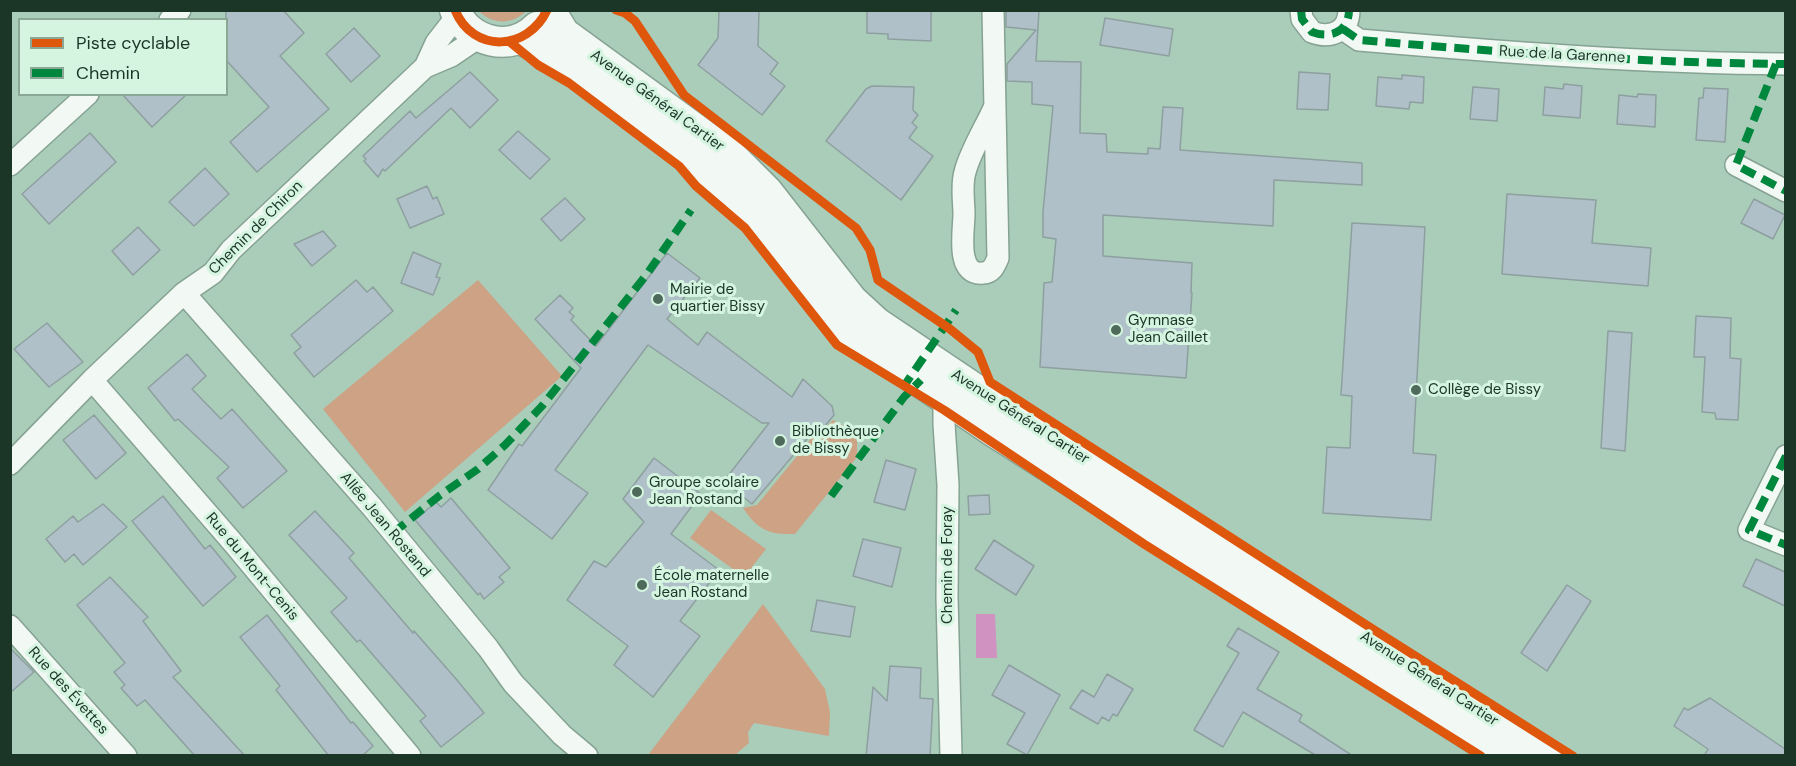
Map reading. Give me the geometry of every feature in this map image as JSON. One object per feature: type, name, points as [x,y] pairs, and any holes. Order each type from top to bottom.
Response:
[{"type":"main road","points":[[456,13],[466,28],[479,37],[494,42],[510,42],[532,32],[549,10]]},
{"type":"main road","name":"Avenue Général Cartier","points":[[549,10],[564,33],[730,154],[767,191],[842,308],[847,332],[958,392],[1549,756]]},
{"type":"main road","name":"Avenue Général Cartier","points":[[520,39],[551,53],[733,192],[842,308]]},
{"type":"main road","name":"Avenue Général Cartier","points":[[958,392],[993,431],[1503,756]]},
{"type":"street","points":[[993,10],[998,258],[993,268],[987,273],[979,274],[970,269],[964,260],[962,245],[964,173],[994,108]]},
{"type":"street","name":"Rue de la Garenne","points":[[1301,10],[1302,19],[1312,32],[1328,36],[1336,34],[1346,20],[1359,40],[1673,61],[1785,64]]},
{"type":"street","name":"Chemin de Chiron","points":[[425,67],[436,43],[456,13]]},
{"type":"street","name":"Chemin de Chiron","points":[[10,464],[92,380],[184,293],[213,273],[231,250],[425,67],[451,56],[479,37]]},
{"type":"street","points":[[10,165],[86,96]]},
{"type":"street","points":[[1736,165],[1785,191]]},
{"type":"street","name":"Allée Jean Rostand","points":[[184,293],[372,507],[488,648],[513,683],[562,735],[587,756]]},
{"type":"street","name":"Rue du Mont-Cenis","points":[[92,380],[234,544],[410,756]]},
{"type":"street","name":"Chemin de Foray","points":[[951,756],[947,597],[948,485],[944,410],[958,392]]},
{"type":"street","points":[[1785,456],[1749,530],[1785,545]]},
{"type":"street","name":"Rue des Évettes","points":[[10,626],[126,756]]},
{"type":"shaded area","points":[[479,11],[526,11],[515,19],[503,22],[490,19]]},
{"type":"shaded area","points":[[478,280],[562,376],[405,512],[323,409]]},
{"type":"shaded area","points":[[833,420],[850,429],[857,439],[857,457],[795,534],[765,530],[743,508],[757,505],[819,429],[827,426]]},
{"type":"shaded area","points":[[711,510],[766,549],[744,577],[690,538]]},
{"type":"shaded area","points":[[763,604],[825,689],[830,712],[829,736],[754,723],[748,732],[749,743],[735,755],[648,755]]},
{"type":"shaded area","points":[[976,614],[995,614],[997,658],[976,658]]},
{"type":"building","points":[[226,10],[283,10],[304,33],[280,56],[329,109],[257,172],[230,142],[269,107],[228,62],[228,18],[226,18]]},
{"type":"building","points":[[719,10],[759,10],[758,46],[778,63],[770,74],[785,86],[762,115],[698,65],[718,38]]},
{"type":"building","points":[[867,10],[931,10],[931,41],[888,39],[888,34],[867,33]]},
{"type":"building","points":[[1006,10],[1039,10],[1036,61],[1081,62],[1080,133],[1106,134],[1107,152],[1148,154],[1148,148],[1160,149],[1163,107],[1183,108],[1180,150],[1362,163],[1362,185],[1274,180],[1273,226],[1103,215],[1103,256],[1192,263],[1186,378],[1040,367],[1044,283],[1052,282],[1056,239],[1043,237],[1043,212],[1053,106],[1032,104],[1032,82],[1007,81],[1007,64],[1036,30],[1006,27]]},
{"type":"building","points":[[1105,18],[1173,29],[1169,56],[1100,45]]},
{"type":"building","points":[[354,28],[380,56],[351,82],[326,54]]},
{"type":"building","points":[[470,72],[498,100],[470,128],[451,108],[385,171],[383,169],[378,177],[364,161],[366,159],[363,156],[410,111],[416,118]]},
{"type":"building","points":[[1299,72],[1330,74],[1328,110],[1297,109]]},
{"type":"building","points":[[1402,75],[1424,77],[1423,103],[1410,102],[1409,109],[1376,106],[1378,77],[1402,79]]},
{"type":"building","points":[[1564,84],[1582,86],[1580,118],[1543,115],[1545,87],[1563,89]]},
{"type":"building","points":[[872,86],[914,87],[913,110],[918,115],[912,123],[917,127],[909,138],[933,156],[901,200],[826,141],[866,89]]},
{"type":"building","points":[[1473,87],[1499,89],[1497,121],[1470,119]]},
{"type":"building","points":[[1704,88],[1728,89],[1725,142],[1696,140],[1699,98],[1703,98]]},
{"type":"building","points":[[1638,94],[1656,95],[1655,127],[1617,124],[1619,95],[1637,97]]},
{"type":"building","points":[[124,96],[185,96],[152,127]]},
{"type":"building","points":[[518,131],[550,159],[530,179],[499,150]]},
{"type":"building","points":[[90,133],[116,162],[49,224],[22,194]]},
{"type":"building","points":[[205,168],[229,194],[194,226],[169,202]]},
{"type":"building","points":[[427,186],[433,199],[437,197],[444,214],[410,228],[397,199]]},
{"type":"building","points":[[1507,194],[1596,200],[1592,243],[1651,248],[1648,286],[1502,274]]},
{"type":"building","points":[[565,198],[585,219],[561,241],[541,219]]},
{"type":"building","points":[[1754,199],[1785,215],[1773,239],[1741,223]]},
{"type":"building","points":[[1352,223],[1425,227],[1413,453],[1436,455],[1431,520],[1323,513],[1327,447],[1350,448],[1352,396],[1341,395]]},
{"type":"building","points":[[138,227],[160,250],[133,275],[112,251]]},
{"type":"building","points":[[323,231],[336,246],[312,266],[294,244]]},
{"type":"building","points":[[413,252],[441,264],[436,277],[440,278],[433,295],[401,283]]},
{"type":"building","points":[[667,253],[700,278],[667,319],[698,345],[707,332],[792,397],[803,379],[832,406],[834,415],[825,426],[818,426],[752,504],[724,481],[769,423],[762,423],[648,345],[555,470],[588,493],[552,539],[488,490],[519,444],[522,446],[581,368],[535,319],[560,295],[573,308],[569,312],[574,316],[571,320],[596,346]]},
{"type":"building","points":[[356,280],[367,292],[373,287],[393,311],[314,377],[294,353],[301,347],[291,335]]},
{"type":"building","points":[[1696,316],[1731,318],[1730,358],[1741,359],[1738,420],[1716,419],[1715,413],[1702,412],[1705,357],[1694,357]]},
{"type":"building","points":[[47,323],[83,362],[49,387],[14,349]]},
{"type":"building","points":[[1608,331],[1632,333],[1625,451],[1601,448]]},
{"type":"building","points":[[187,354],[206,376],[192,389],[221,419],[232,409],[287,471],[243,508],[217,478],[229,467],[178,419],[175,421],[148,388]]},
{"type":"building","points":[[94,415],[126,453],[96,479],[63,440]]},
{"type":"building","name":"École maternelle Jean Rostand","points":[[654,458],[701,494],[671,534],[719,570],[680,621],[700,636],[653,697],[614,665],[628,646],[567,600],[594,561],[606,567],[644,522],[623,499]]},
{"type":"building","points":[[886,460],[916,469],[905,510],[874,502]]},
{"type":"building","points":[[989,495],[990,514],[969,515],[968,496]]},
{"type":"building","points":[[163,496],[205,549],[210,545],[236,577],[203,606],[132,521]]},
{"type":"building","points":[[451,498],[510,568],[499,577],[504,582],[484,599],[480,593],[478,595],[415,520],[436,502],[441,507]]},
{"type":"building","points":[[103,504],[127,527],[83,565],[74,554],[65,562],[46,539],[73,516],[78,522]]},
{"type":"building","points":[[315,511],[354,553],[349,558],[484,713],[441,747],[420,721],[426,716],[360,640],[357,642],[331,612],[347,598],[289,535]]},
{"type":"building","points":[[863,539],[901,548],[892,587],[853,576]]},
{"type":"building","points":[[994,540],[1034,566],[1016,595],[975,569]]},
{"type":"building","points":[[1756,559],[1785,572],[1785,606],[1743,586]]},
{"type":"building","points":[[110,577],[148,617],[143,621],[181,671],[173,677],[245,756],[195,756],[145,700],[137,706],[121,688],[125,685],[114,672],[125,663],[77,605]]},
{"type":"building","points":[[1567,585],[1591,601],[1547,671],[1521,653]]},
{"type":"building","points":[[817,600],[855,607],[850,637],[811,631]]},
{"type":"building","points":[[267,615],[351,723],[353,722],[373,746],[362,756],[329,756],[276,690],[280,686],[240,637]]},
{"type":"building","points":[[1238,628],[1279,652],[1257,689],[1302,715],[1299,721],[1353,756],[1317,756],[1243,712],[1223,747],[1194,730],[1239,653],[1227,646]]},
{"type":"building","points":[[10,648],[34,672],[10,693]]},
{"type":"building","points":[[1009,665],[1060,695],[1027,755],[1007,744],[1025,713],[992,695]]},
{"type":"building","points":[[890,666],[921,668],[920,698],[933,699],[930,756],[866,756],[873,687],[887,701]]},
{"type":"building","points":[[1107,674],[1133,689],[1117,716],[1113,714],[1109,721],[1102,717],[1098,724],[1070,708],[1082,690],[1094,697]]},
{"type":"building","points":[[1710,698],[1785,749],[1785,756],[1704,756],[1708,749],[1674,726],[1684,708],[1688,710]]},
{"type":"marked path","points":[[1301,10],[1302,19],[1312,32],[1325,35],[1337,32],[1346,24],[1349,10]]},
{"type":"marked path","points":[[1343,29],[1359,40],[1465,49],[1625,59],[1786,64]]},
{"type":"marked path","points":[[1776,64],[1736,165],[1786,191]]},
{"type":"marked path","points":[[393,533],[439,496],[478,469],[505,445],[542,406],[647,274],[691,210]]},
{"type":"marked path","points":[[902,389],[956,310]]},
{"type":"marked path","points":[[831,496],[904,397],[921,380]]},
{"type":"marked path","points":[[1786,456],[1749,530],[1786,545]]},
{"type":"cycle path","points":[[455,10],[463,24],[474,34],[487,40],[501,42],[514,40],[527,33],[538,24],[547,10]]},
{"type":"cycle path","points":[[616,10],[625,13],[635,21],[684,95],[856,228],[870,250],[878,280],[950,329],[978,352],[990,382],[1573,756]]},
{"type":"cycle path","points":[[510,42],[538,65],[569,83],[679,166],[696,186],[745,228],[837,345],[944,410],[1144,544],[1481,756]]},
{"type":"place","name":"Mairie de quartier Bissy","points":[[658,299]]},
{"type":"place","name":"Gymnase Jean Caillet","points":[[1116,330]]},
{"type":"place","name":"Collège de Bissy","points":[[1416,390]]},
{"type":"place","name":"Bibliothèque de Bissy","points":[[780,441]]},
{"type":"place","name":"Groupe scolaire Jean Rostand","points":[[637,492]]},
{"type":"place","name":"École maternelle Jean Rostand","points":[[642,585]]}]
